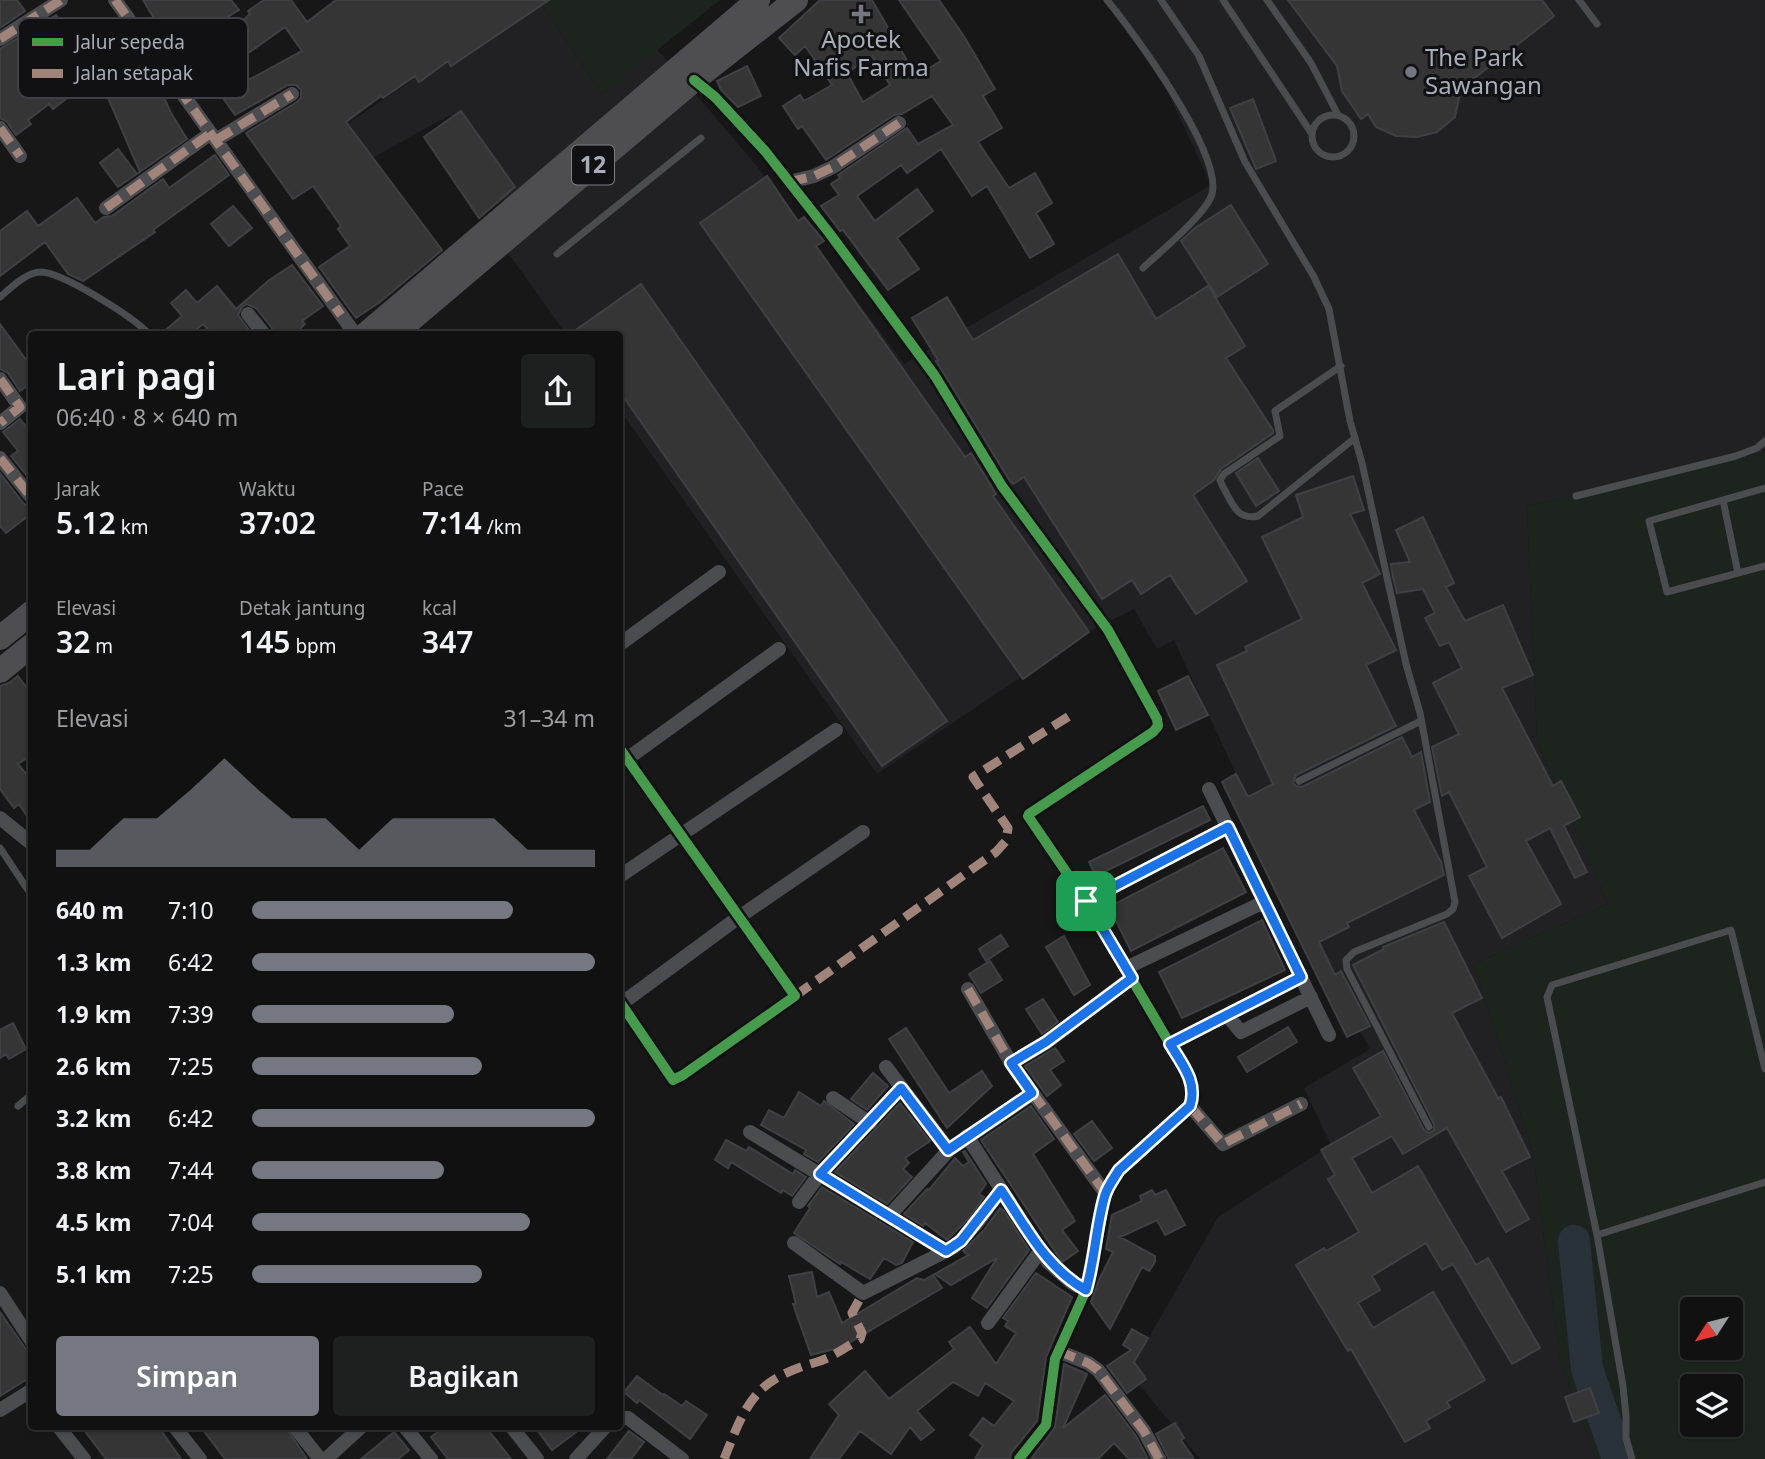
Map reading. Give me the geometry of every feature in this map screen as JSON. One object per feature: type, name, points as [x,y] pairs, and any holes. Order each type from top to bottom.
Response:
[{"type":"highway","name":"12","points":[[370,331],[437,286],[598,148],[758,0]]},
{"type":"highway","name":"12","points":[[598,148],[694,79],[796,0]]},
{"type":"highway","name":"12","points":[[397,331],[437,286]]},
{"type":"highway","points":[[0,638],[28,615]]},
{"type":"highway","points":[[0,671],[28,648]]},
{"type":"street","points":[[30,18],[61,0]]},
{"type":"street","points":[[115,0],[128,18]]},
{"type":"street","points":[[2,34],[18,25]]},
{"type":"street","points":[[694,79],[738,121],[789,182],[935,376],[1003,486],[1108,630],[1157,719],[1158,726],[1153,732],[1029,814],[1129,973],[1191,1080],[1194,1095],[1190,1106],[1119,1170],[1105,1194],[1086,1290],[1053,1368],[1046,1425],[1019,1459]]},
{"type":"street","points":[[106,208],[214,136],[292,94]]},
{"type":"street","points":[[186,98],[353,331]]},
{"type":"street","points":[[789,182],[814,176],[833,167],[899,123]]},
{"type":"street","points":[[0,128],[20,156]]},
{"type":"street","points":[[248,314],[262,331]]},
{"type":"street","points":[[0,379],[20,407],[0,423]]},
{"type":"street","points":[[0,458],[28,493]]},
{"type":"street","points":[[623,642],[719,572]]},
{"type":"street","points":[[623,1007],[673,1080],[795,996],[623,754],[779,649]]},
{"type":"street","points":[[623,874],[836,730]]},
{"type":"street","points":[[1209,789],[1329,1035]]},
{"type":"street","points":[[0,818],[28,841]]},
{"type":"street","points":[[1086,901],[1228,827]]},
{"type":"street","points":[[623,1001],[738,917],[863,832]]},
{"type":"street","points":[[1011,1063],[1077,1020],[1129,973],[1264,902]]},
{"type":"street","points":[[1170,1044],[1301,977]]},
{"type":"street","points":[[968,989],[1011,1063],[1105,1194]]},
{"type":"street","points":[[1227,1015],[1241,1032],[1311,997]]},
{"type":"street","points":[[886,1067],[948,1150]]},
{"type":"street","points":[[799,1202],[820,1174],[901,1088]]},
{"type":"street","points":[[888,1216],[948,1150],[1032,1093]]},
{"type":"street","points":[[833,1098],[870,1123]]},
{"type":"street","points":[[1190,1106],[1223,1144],[1301,1104]]},
{"type":"street","points":[[750,1132],[946,1251]]},
{"type":"street","points":[[967,1136],[1041,1250],[1058,1271],[1086,1290]]},
{"type":"street","points":[[794,1243],[863,1293],[961,1241],[1001,1190]]},
{"type":"street","points":[[988,1323],[1041,1250]]},
{"type":"street","points":[[0,1293],[28,1336]]},
{"type":"street","points":[[1058,1351],[1098,1370],[1144,1431],[1159,1459]]},
{"type":"street","points":[[0,1410],[28,1393]]},
{"type":"street","points":[[623,1418],[628,1418],[682,1459]]},
{"type":"street","points":[[63,1430],[84,1459]]},
{"type":"street","points":[[177,1430],[200,1459]]},
{"type":"street","points":[[297,1430],[320,1459]]},
{"type":"street","points":[[326,1459],[358,1430]]},
{"type":"street","points":[[407,1430],[431,1459]]},
{"type":"street","points":[[514,1430],[537,1459]]},
{"type":"street","points":[[576,1459],[602,1430]]},
{"type":"lane","points":[[1107,0],[1181,104],[1213,184],[1212,196],[1204,209],[1143,268]]},
{"type":"lane","points":[[1161,0],[1199,57],[1245,162],[1314,277],[1329,309],[1355,438],[1421,721],[1455,902],[1454,909],[1447,914],[1354,952],[1346,960],[1347,969],[1429,1127]]},
{"type":"lane","points":[[1223,0],[1312,134],[1316,148],[1328,156],[1343,155],[1349,150],[1355,137],[1351,123],[1339,115],[1311,63],[1267,0]]},
{"type":"lane","points":[[1579,0],[1597,24]]},
{"type":"lane","points":[[1312,134],[1314,127],[1324,116],[1339,115]]},
{"type":"lane","points":[[557,254],[701,138]]},
{"type":"lane","points":[[0,297],[22,279],[39,272],[54,275],[124,312],[146,331]]},
{"type":"lane","points":[[1341,366],[1275,411],[1280,436],[1224,474],[1220,480],[1240,515],[1247,518],[1258,516],[1355,438]]},
{"type":"lane","points":[[1577,496],[1736,456],[1757,448],[1765,441]]},
{"type":"lane","points":[[1765,488],[1649,521],[1667,592],[1765,566]]},
{"type":"lane","points":[[1723,500],[1738,573]]},
{"type":"lane","points":[[1299,781],[1421,721]]},
{"type":"lane","points":[[0,848],[28,890]]},
{"type":"lane","points":[[1632,1459],[1626,1438],[1623,1386],[1598,1235],[1547,997],[1552,985],[1731,930],[1765,1069]]},
{"type":"lane","points":[[18,1105],[28,1097]]},
{"type":"lane","points":[[1598,1235],[1765,1182]]},
{"type":"shaded area","points":[[346,0],[539,0],[602,94],[657,49],[757,166],[904,364],[1211,185],[1154,63],[1106,0],[1765,0],[1765,452],[1527,506],[1537,740],[1608,904],[1474,964],[1533,1153],[1560,1361],[1596,1459],[1200,1459],[1129,1372],[1218,1217],[1331,1145],[1304,1088],[1370,1049],[1321,958],[1174,640],[1157,649],[1134,609],[1088,632],[877,774],[623,414],[623,331],[564,331],[506,250],[525,236],[450,115],[365,162],[341,128],[410,82]]},
{"type":"shaded area","points":[[539,0],[720,0],[602,94]]},
{"type":"shaded area","points":[[1765,452],[1765,1459],[1596,1459],[1560,1361],[1533,1153],[1474,964],[1608,904],[1537,740],[1527,506]]},
{"type":"building","points":[[0,0],[17,0],[25,11],[0,28]]},
{"type":"building","points":[[143,0],[231,0],[239,10],[226,18],[154,18]]},
{"type":"building","points":[[264,0],[291,0],[307,22],[336,0],[549,0],[451,66],[448,61],[419,82],[415,76],[383,98],[381,96],[346,122],[442,250],[380,302],[356,318],[319,267],[350,246],[338,229],[341,226],[313,186],[293,199],[246,133],[297,102],[301,98],[301,90],[296,85],[288,85],[235,115],[223,98],[248,98],[248,80],[302,51],[285,27],[248,53],[248,18],[246,18],[250,14],[248,11]]},
{"type":"building","points":[[820,0],[872,0],[916,76],[941,61],[899,0],[939,0],[995,89],[983,96],[1002,128],[978,142],[1009,188],[1035,173],[1052,203],[1036,213],[1054,244],[1030,258],[987,186],[972,196],[941,149],[907,173],[901,165],[857,196],[875,221],[917,189],[933,211],[897,238],[919,269],[888,290],[843,230],[840,231],[821,206],[839,195],[831,184],[840,178],[838,175],[907,128],[918,144],[953,125],[932,96],[902,114],[894,115],[826,160],[802,126],[798,129],[783,106],[800,95],[804,101],[832,85],[805,46],[795,55],[779,38]],"holes":[[[872,56],[890,85],[863,102],[847,73]]]},
{"type":"building","name":"The Park Sawangan","points":[[1288,0],[1542,0],[1554,16],[1476,77],[1462,84],[1455,117],[1437,132],[1417,137],[1396,136],[1376,127],[1368,114],[1361,119],[1342,91],[1337,66]]},
{"type":"building","points":[[18,38],[18,98],[67,98],[53,109],[49,104],[28,120],[31,124],[16,135],[7,122],[0,118],[0,49]]},
{"type":"building","points":[[747,66],[761,96],[738,107],[721,90],[717,81]]},
{"type":"building","points":[[108,98],[164,98],[187,139],[140,172]]},
{"type":"building","points":[[1253,99],[1276,161],[1256,169],[1230,108]]},
{"type":"building","points":[[461,111],[515,187],[479,218],[424,137]]},
{"type":"building","points":[[118,149],[137,174],[118,187],[100,163]]},
{"type":"building","points":[[215,155],[229,175],[153,230],[155,232],[83,281],[68,274],[45,242],[0,276],[0,231],[27,211],[38,226],[77,198],[95,223],[104,217],[112,216],[163,179],[169,188]]},
{"type":"building","points":[[767,176],[798,221],[804,217],[824,241],[816,246],[965,457],[971,453],[996,494],[993,496],[1089,632],[1023,679],[700,223]]},
{"type":"building","points":[[1231,205],[1268,264],[1217,297],[1181,241],[1195,228]]},
{"type":"building","points":[[233,206],[252,228],[229,246],[211,224]]},
{"type":"building","points":[[1118,254],[1156,319],[1208,286],[1245,346],[1226,358],[1273,430],[1273,433],[1221,469],[1214,480],[1193,495],[1247,581],[1196,614],[1170,575],[1141,594],[1132,580],[1102,599],[1024,477],[1013,484],[1010,481],[912,318],[947,297],[973,340]]},
{"type":"building","points":[[292,265],[323,306],[302,321],[305,324],[298,331],[272,331],[256,308],[247,304],[238,315],[250,331],[209,331],[203,324],[195,331],[164,331],[182,316],[171,303],[186,290],[197,303],[217,286],[236,309],[268,281]]},
{"type":"building","points":[[641,284],[947,721],[882,766],[623,396],[623,331],[574,331]]},
{"type":"building","points":[[0,324],[28,362],[28,385],[20,391],[8,373],[0,369]]},
{"type":"building","points":[[20,419],[28,429],[28,477],[11,456],[18,451],[3,432]]},
{"type":"building","points":[[1258,458],[1279,491],[1256,506],[1236,473]]},
{"type":"building","points":[[0,473],[28,506],[28,516],[6,533],[0,526]]},
{"type":"building","points":[[1353,476],[1364,510],[1350,514],[1380,574],[1362,583],[1396,650],[1366,665],[1396,726],[1296,775],[1293,783],[1302,787],[1402,737],[1412,757],[1421,752],[1430,802],[1414,810],[1441,862],[1444,875],[1347,923],[1349,927],[1319,942],[1335,975],[1341,971],[1370,1026],[1347,1037],[1222,782],[1236,774],[1248,797],[1273,784],[1217,665],[1247,651],[1245,647],[1302,619],[1262,537],[1303,517],[1296,495]]},
{"type":"building","points":[[1423,517],[1454,583],[1446,587],[1465,621],[1503,605],[1533,675],[1502,688],[1553,786],[1561,781],[1580,817],[1564,826],[1587,872],[1575,878],[1550,828],[1526,841],[1561,904],[1502,938],[1469,876],[1487,867],[1449,792],[1442,796],[1432,747],[1459,734],[1433,683],[1462,668],[1449,642],[1440,646],[1425,618],[1435,613],[1423,589],[1397,593],[1393,577],[1391,564],[1410,562],[1396,530]]},
{"type":"building","points":[[18,676],[28,690],[28,757],[18,764],[28,776],[28,818],[19,804],[14,808],[0,789],[0,686]]},
{"type":"building","points":[[1188,676],[1208,715],[1176,730],[1158,691]]},
{"type":"building","points":[[1203,806],[1210,820],[1096,876],[1089,862]]},
{"type":"building","points":[[1223,848],[1246,892],[1131,951],[1109,907]]},
{"type":"building","points":[[1262,920],[1285,970],[1182,1018],[1159,972]]},
{"type":"building","points":[[1444,922],[1482,998],[1452,1013],[1498,1098],[1501,1097],[1530,1157],[1502,1171],[1529,1219],[1506,1232],[1447,1128],[1403,1154],[1392,1136],[1352,1158],[1372,1193],[1418,1166],[1476,1265],[1488,1258],[1540,1348],[1512,1364],[1453,1264],[1442,1270],[1426,1243],[1372,1276],[1380,1290],[1358,1303],[1373,1328],[1433,1292],[1485,1380],[1447,1402],[1450,1407],[1426,1421],[1430,1428],[1405,1442],[1351,1349],[1348,1351],[1296,1265],[1359,1232],[1328,1179],[1335,1175],[1321,1150],[1381,1116],[1353,1068],[1383,1051],[1424,1130],[1429,1133],[1434,1130],[1434,1124],[1353,965],[1384,949],[1383,947]]},
{"type":"building","points":[[1001,935],[1008,946],[986,961],[979,949]]},
{"type":"building","points":[[1064,936],[1090,985],[1074,995],[1046,947]]},
{"type":"building","points":[[990,961],[1002,980],[981,993],[969,974]]},
{"type":"building","points":[[1043,999],[1058,1022],[1042,1034],[1026,1009]]},
{"type":"building","points":[[13,1023],[26,1049],[9,1059],[6,1054],[0,1058],[0,1030]]},
{"type":"building","points":[[1288,1027],[1297,1042],[1247,1072],[1238,1057]]},
{"type":"building","points":[[906,1028],[949,1093],[982,1071],[992,1086],[947,1128],[889,1039]]},
{"type":"building","points":[[1055,1048],[1064,1061],[1050,1070],[1061,1085],[1047,1096],[1025,1066]]},
{"type":"building","points":[[873,1073],[888,1086],[867,1110],[851,1099]]},
{"type":"building","points":[[799,1092],[821,1106],[824,1101],[854,1124],[818,1162],[804,1154],[806,1150],[761,1125],[769,1110],[784,1118]]},
{"type":"building","points":[[900,1103],[930,1141],[905,1158],[909,1163],[903,1169],[912,1177],[887,1204],[835,1172]]},
{"type":"building","points":[[1031,1106],[1054,1139],[1033,1154],[1075,1221],[1062,1230],[1078,1251],[1062,1262],[981,1140]]},
{"type":"building","points":[[1092,1121],[1112,1148],[1094,1161],[1074,1134]]},
{"type":"building","points":[[726,1140],[746,1151],[749,1147],[793,1174],[795,1170],[806,1177],[792,1196],[783,1190],[781,1193],[731,1162],[728,1168],[715,1160]]},
{"type":"building","points":[[965,1151],[986,1184],[979,1194],[984,1197],[970,1217],[947,1240],[925,1223],[923,1226],[904,1214],[927,1189],[929,1190],[955,1158],[963,1166],[969,1162],[963,1152]]},
{"type":"building","points":[[822,1187],[913,1242],[902,1263],[896,1265],[884,1258],[870,1279],[841,1262],[840,1264],[794,1233]]},
{"type":"building","points":[[1152,1190],[1155,1195],[1166,1190],[1185,1225],[1165,1235],[1157,1220],[1120,1237],[1155,1256],[1155,1262],[1149,1271],[1142,1267],[1110,1329],[1091,1302],[1113,1252],[1106,1249],[1112,1215],[1142,1201],[1140,1196]]},
{"type":"building","points":[[1000,1208],[1029,1250],[987,1308],[972,1298],[997,1258],[951,1285],[935,1274],[968,1255],[963,1251],[984,1230]]},
{"type":"building","points":[[812,1272],[817,1297],[829,1292],[842,1323],[917,1278],[924,1280],[933,1275],[942,1288],[842,1347],[811,1355],[793,1304],[796,1304],[789,1276]]},
{"type":"building","points":[[1036,1273],[1072,1297],[1046,1357],[1037,1421],[1011,1453],[1010,1459],[975,1459],[983,1445],[970,1435],[983,1418],[994,1426],[1014,1401],[985,1383],[978,1396],[953,1382],[917,1411],[934,1430],[921,1440],[910,1427],[891,1454],[860,1431],[839,1459],[810,1459],[839,1415],[829,1404],[865,1371],[889,1399],[954,1349],[949,1342],[970,1327],[996,1364],[1016,1333],[1005,1326],[1008,1321],[1003,1318]]},
{"type":"building","points":[[0,1312],[28,1352],[28,1378],[0,1396]]},
{"type":"building","points":[[1132,1329],[1148,1338],[1134,1362],[1146,1379],[1127,1393],[1107,1366],[1131,1350],[1123,1345]]},
{"type":"building","points":[[1064,1364],[1087,1374],[1063,1428],[1105,1395],[1136,1436],[1148,1459],[1129,1459],[1114,1443],[1098,1459],[1031,1459],[1055,1427]]},
{"type":"building","points":[[637,1376],[682,1406],[686,1401],[707,1415],[690,1439],[639,1400],[637,1403],[624,1392]]},
{"type":"building","points":[[1590,1388],[1599,1413],[1574,1422],[1565,1397]]},
{"type":"building","points":[[1175,1423],[1184,1438],[1181,1440],[1194,1459],[1169,1459],[1156,1434]]},
{"type":"building","points":[[84,1430],[161,1430],[181,1459],[106,1459]]},
{"type":"building","points":[[203,1430],[288,1430],[307,1459],[225,1459]]},
{"type":"building","points":[[441,1430],[488,1430],[511,1459],[448,1459],[431,1437]]},
{"type":"building","points":[[537,1430],[579,1430],[552,1450]]},
{"type":"building","points":[[629,1431],[644,1442],[631,1459],[607,1459]]},
{"type":"building","points":[[394,1432],[409,1450],[398,1459],[361,1459]]},
{"type":"waterway","points":[[1574,1241],[1587,1369],[1618,1459]]},
{"type":"marked path","points":[[33,18],[61,0]]},
{"type":"marked path","points":[[115,0],[128,18]]},
{"type":"marked path","points":[[0,39],[18,27]]},
{"type":"marked path","points":[[216,140],[292,94]]},
{"type":"marked path","points":[[185,98],[341,315]]},
{"type":"marked path","points":[[789,182],[814,176],[833,167],[899,123]]},
{"type":"marked path","points":[[0,128],[20,156]]},
{"type":"marked path","points":[[106,208],[211,133]]},
{"type":"marked path","points":[[0,379],[20,407],[0,423]]},
{"type":"marked path","points":[[0,458],[28,493]]},
{"type":"marked path","points":[[795,996],[996,852],[1006,841],[1008,828],[973,777],[1074,713]]},
{"type":"marked path","points":[[1106,1194],[1011,1063],[1046,1043],[1132,977]]},
{"type":"marked path","points":[[968,989],[1011,1063]]},
{"type":"marked path","points":[[1190,1106],[1223,1144],[1301,1104]]},
{"type":"marked path","points":[[724,1459],[745,1412],[763,1388],[781,1375],[828,1358],[860,1339],[862,1333],[852,1313],[863,1293]]},
{"type":"marked path","points":[[1058,1351],[1098,1370],[1144,1431],[1159,1459]]},
{"type":"cycle path","points":[[694,80],[715,97],[765,151],[935,376],[1002,486],[1108,630],[1157,719],[1158,726],[1153,732],[1028,816],[1086,901],[1191,1080],[1194,1095],[1190,1106],[1119,1170],[1106,1194],[1086,1290],[1055,1359],[1046,1425],[1019,1459]]},
{"type":"cycle path","points":[[623,753],[795,996],[673,1080],[623,1006]]},
{"type":"place","name":"Apotek Nafis Farma","points":[[861,14]]},
{"type":"place","name":"The Park Sawangan","points":[[1411,72]]},
{"type":"route","points":[[1228,827],[1301,977],[1170,1044],[1191,1080],[1194,1095],[1190,1106],[1119,1170],[1105,1194],[1086,1290],[1072,1283],[1048,1262],[1001,1190],[961,1241],[946,1251],[820,1174],[901,1088],[948,1150],[1032,1093],[1011,1063],[1088,1013],[1132,978],[1086,901],[1228,827]]}]
